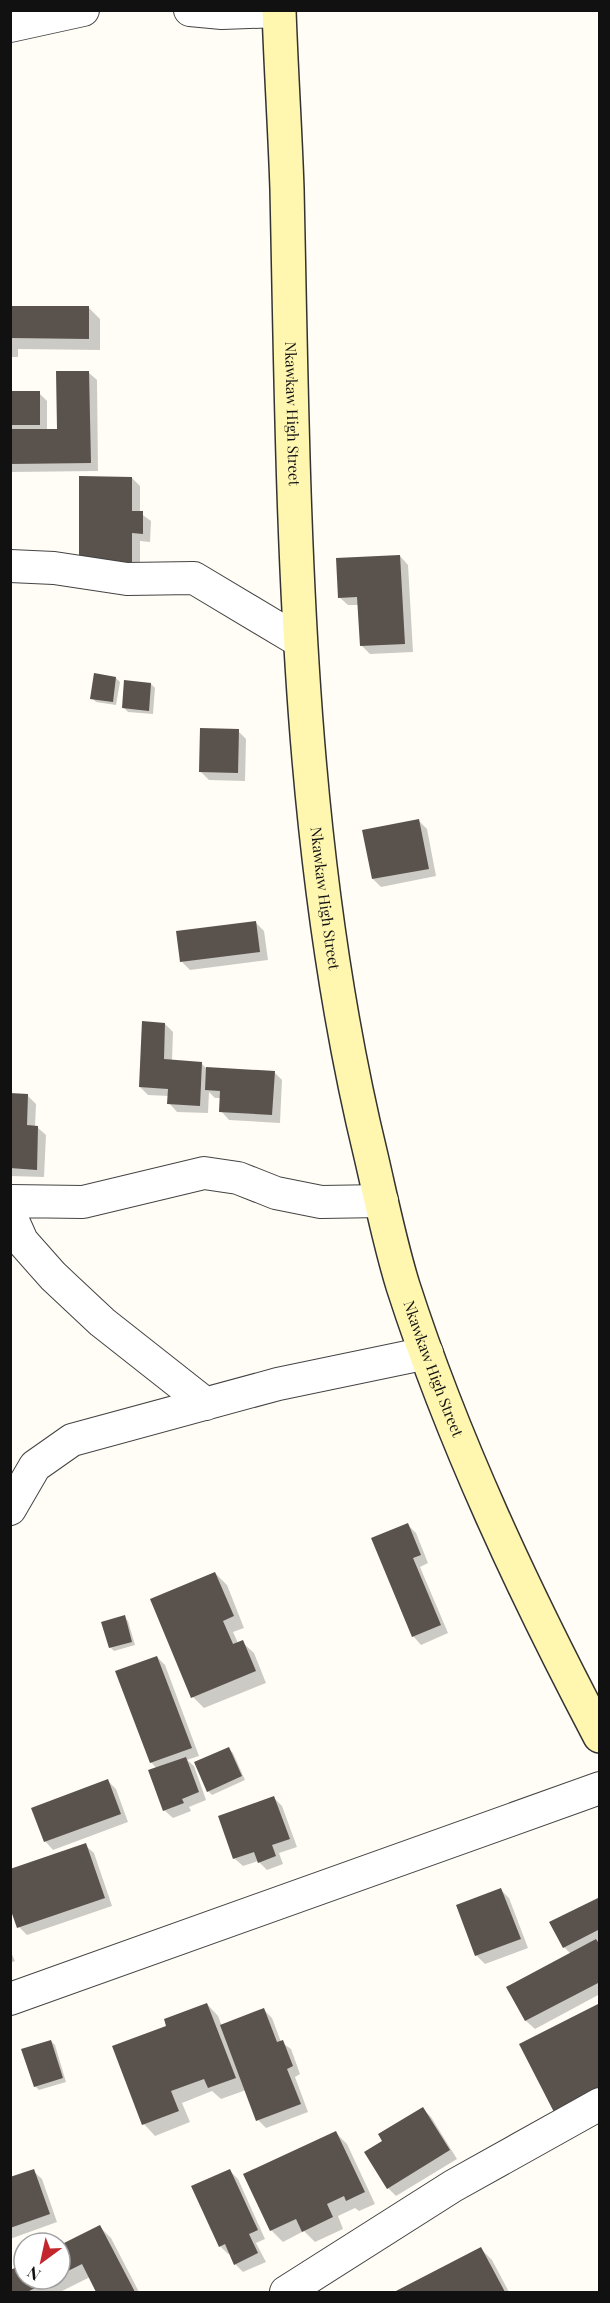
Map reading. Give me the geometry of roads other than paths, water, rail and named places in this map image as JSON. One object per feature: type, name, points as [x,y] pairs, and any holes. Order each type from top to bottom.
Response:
[{"type":"main road","name":"Nkawkaw High Street","points":[[279,11],[286,183],[293,493],[301,642],[317,849],[331,956],[356,1094],[402,1282],[427,1353],[490,1510],[600,1736]]},
{"type":"street","points":[[10,26],[83,10]]},
{"type":"street","points":[[190,10],[222,13],[279,11]]},
{"type":"street","points":[[10,566],[54,568],[127,579],[194,578],[301,642]]},
{"type":"street","points":[[10,1201],[83,1202],[204,1173],[238,1178],[276,1193],[321,1202],[382,1201]]},
{"type":"street","points":[[10,1214],[22,1241],[53,1276],[102,1322],[206,1404]]},
{"type":"street","points":[[10,1509],[35,1466],[72,1440],[278,1384],[427,1353]]},
{"type":"street","points":[[10,1999],[600,1788]]},
{"type":"street","points":[[286,2292],[453,2186],[600,2104]]}]
